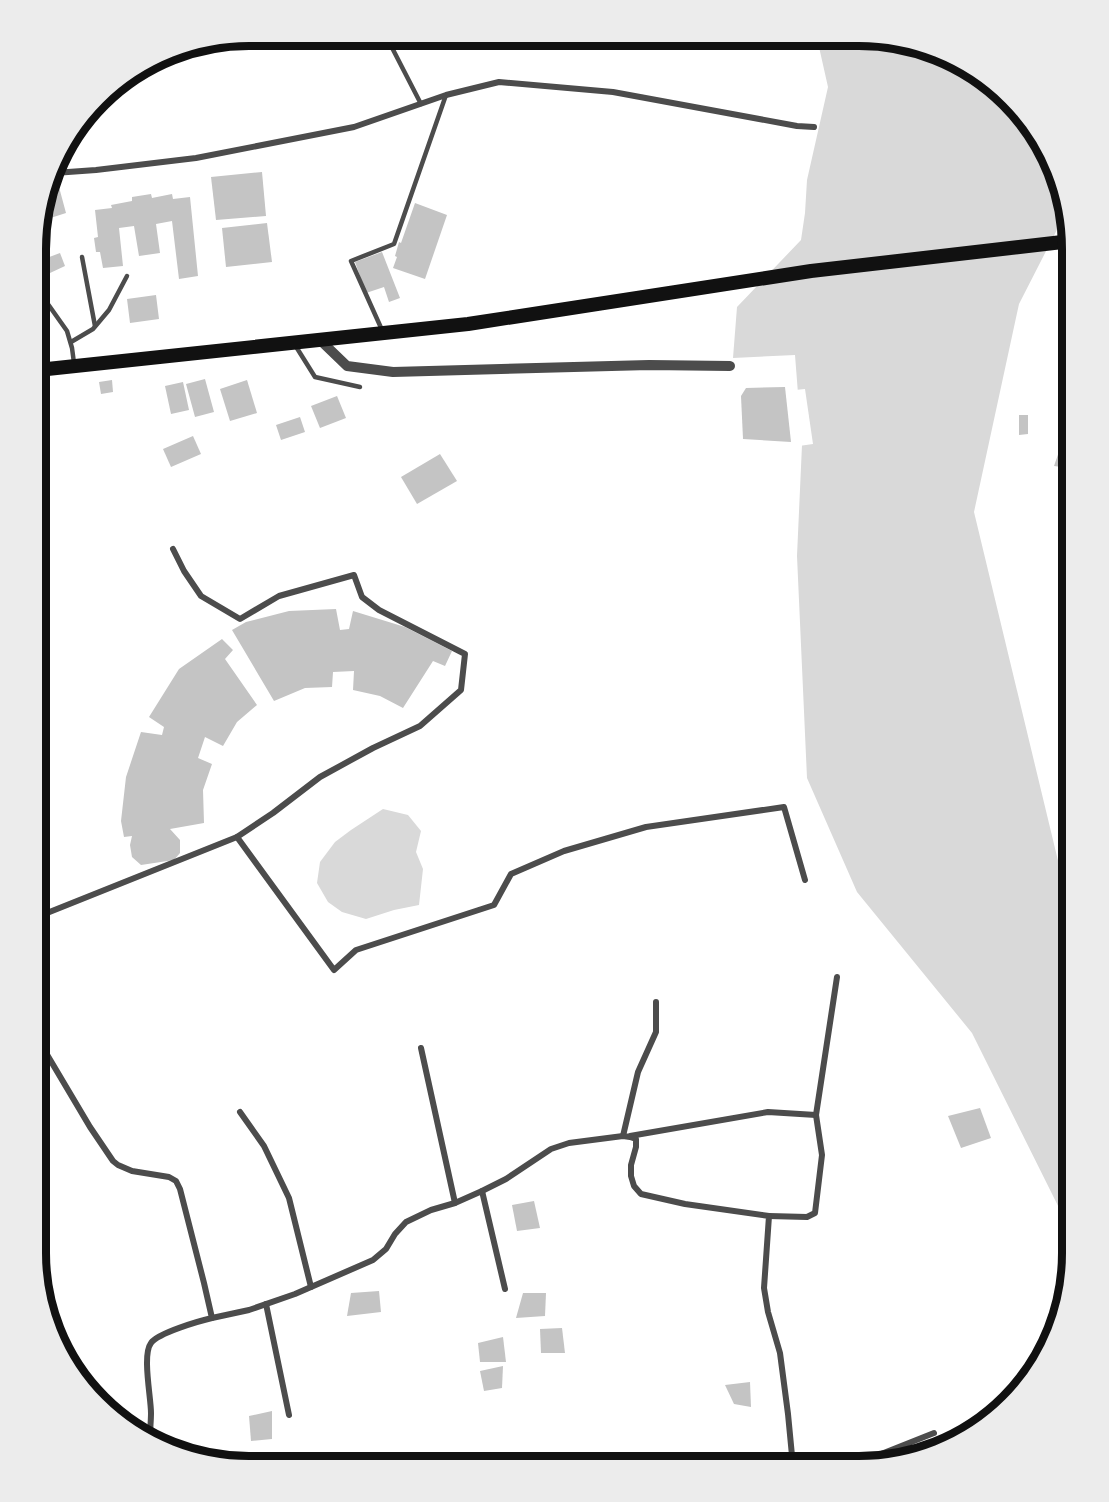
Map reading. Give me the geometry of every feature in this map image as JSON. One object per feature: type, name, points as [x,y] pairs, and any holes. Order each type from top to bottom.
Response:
[{"type":"main road","points":[[46,369],[468,324],[810,271],[1062,242]]},
{"type":"street","points":[[62,172],[207,156],[354,127],[446,95],[499,82],[613,93],[797,126],[814,127]]},
{"type":"street","points":[[320,340],[347,366],[393,372],[649,365],[730,366]]},
{"type":"street","points":[[46,913],[237,837],[320,777],[420,726],[461,690],[465,654],[379,610],[362,597],[354,575],[279,596],[240,619],[201,596],[184,571],[173,549]]},
{"type":"street","points":[[237,837],[334,970],[356,950],[494,905],[511,874],[564,851],[646,827],[784,807],[805,880]]},
{"type":"street","points":[[626,1136],[636,1139],[631,1176],[634,1186],[641,1194],[685,1204],[769,1216],[807,1216],[815,1213],[822,1155],[816,1115],[837,977]]},
{"type":"street","points":[[626,1136],[638,1071],[656,1032],[656,1002]]},
{"type":"street","points":[[421,1048],[455,1203]]},
{"type":"street","points":[[46,1053],[113,1161],[132,1170],[169,1177],[176,1181],[212,1318]]},
{"type":"street","points":[[240,1112],[264,1146],[289,1198],[311,1287]]},
{"type":"street","points":[[150,1429],[147,1350],[152,1341],[202,1320],[266,1304],[373,1260],[386,1249],[406,1222],[431,1210],[455,1203],[506,1179],[551,1149],[569,1143],[626,1136],[768,1112],[816,1115]]},
{"type":"street","points":[[482,1191],[505,1289]]},
{"type":"street","points":[[769,1216],[764,1288],[768,1312],[780,1353],[792,1456]]},
{"type":"street","points":[[266,1304],[290,1415]]},
{"type":"street","points":[[879,1455],[934,1432]]},
{"type":"lane","points":[[391,46],[421,104]]},
{"type":"lane","points":[[383,333],[351,261],[394,244],[446,95]]},
{"type":"lane","points":[[82,257],[95,326]]},
{"type":"lane","points":[[71,342],[95,326],[109,310],[127,276]]},
{"type":"lane","points":[[46,301],[67,331],[74,366]]},
{"type":"lane","points":[[294,342],[315,377],[360,387]]},
{"type":"shaded area","points":[[819,46],[886,48],[912,53],[937,62],[983,88],[1012,116],[1042,160],[1056,197],[1061,222],[1019,304],[974,512],[1062,875],[1062,1214],[972,1033],[857,892],[807,778],[797,556],[802,445],[795,355],[733,358],[737,307],[801,240],[807,180],[828,87]]},
{"type":"shaded area","points":[[383,809],[408,815],[421,831],[416,852],[423,869],[419,905],[366,919],[342,912],[328,902],[317,883],[320,862],[335,842]]},
{"type":"pier","points":[[805,389],[813,444],[799,446],[795,390]]},
{"type":"building","points":[[262,172],[266,216],[216,220],[211,177]]},
{"type":"building","points":[[59,187],[66,213],[49,219],[56,188]]},
{"type":"building","points":[[151,194],[152,198],[172,194],[173,199],[190,197],[198,276],[179,279],[172,221],[156,224],[160,253],[139,256],[134,226],[119,228],[123,266],[103,268],[100,252],[96,252],[94,238],[98,237],[95,210],[112,208],[111,205],[132,201],[132,197]]},
{"type":"building","points":[[415,203],[447,215],[425,279],[393,268],[399,242],[401,243]]},
{"type":"building","points":[[267,223],[272,262],[226,267],[222,228]]},
{"type":"building","points":[[382,252],[400,298],[389,302],[384,287],[366,293],[355,262]]},
{"type":"building","points":[[60,253],[65,266],[50,273],[46,258]]},
{"type":"building","points":[[156,295],[159,319],[130,323],[127,299]]},
{"type":"building","points":[[205,379],[214,412],[195,417],[186,384]]},
{"type":"building","points":[[112,380],[113,392],[101,394],[99,382]]},
{"type":"building","points":[[247,380],[257,413],[230,421],[220,389]]},
{"type":"building","points":[[183,382],[189,410],[171,414],[165,386]]},
{"type":"building","points":[[785,387],[791,442],[743,439],[741,396],[746,388]]},
{"type":"building","points":[[337,396],[346,418],[320,428],[311,406]]},
{"type":"building","points":[[1019,415],[1028,415],[1028,434],[1019,435]]},
{"type":"building","points":[[300,417],[305,432],[281,440],[276,425]]},
{"type":"building","points":[[193,436],[201,454],[171,467],[163,449]]},
{"type":"building","points":[[1062,443],[1062,467],[1054,466]]},
{"type":"building","points":[[440,454],[457,481],[417,504],[401,477]]},
{"type":"building","points":[[336,609],[340,630],[349,629],[353,611],[405,627],[452,651],[445,666],[433,661],[403,708],[380,696],[353,690],[354,671],[333,672],[332,687],[305,688],[274,701],[232,630],[246,622],[289,611]]},
{"type":"building","points":[[222,639],[233,650],[225,659],[257,705],[237,722],[223,746],[205,737],[198,758],[212,764],[203,790],[204,823],[170,829],[180,840],[180,853],[174,860],[141,865],[132,857],[130,845],[132,836],[124,837],[121,821],[126,777],[141,732],[162,735],[164,727],[149,717],[179,669]]},
{"type":"building","points":[[980,1108],[991,1138],[961,1148],[948,1116]]},
{"type":"building","points":[[534,1201],[540,1228],[517,1231],[512,1205]]},
{"type":"building","points":[[379,1291],[381,1312],[347,1316],[351,1293]]},
{"type":"building","points":[[523,1293],[546,1293],[545,1316],[516,1318]]},
{"type":"building","points":[[562,1328],[565,1353],[541,1353],[540,1329]]},
{"type":"building","points":[[503,1337],[506,1362],[480,1362],[478,1343]]},
{"type":"building","points":[[503,1366],[502,1388],[484,1391],[480,1371]]},
{"type":"building","points":[[750,1382],[751,1407],[734,1404],[725,1385]]},
{"type":"building","points":[[272,1411],[272,1439],[251,1441],[249,1416]]}]
